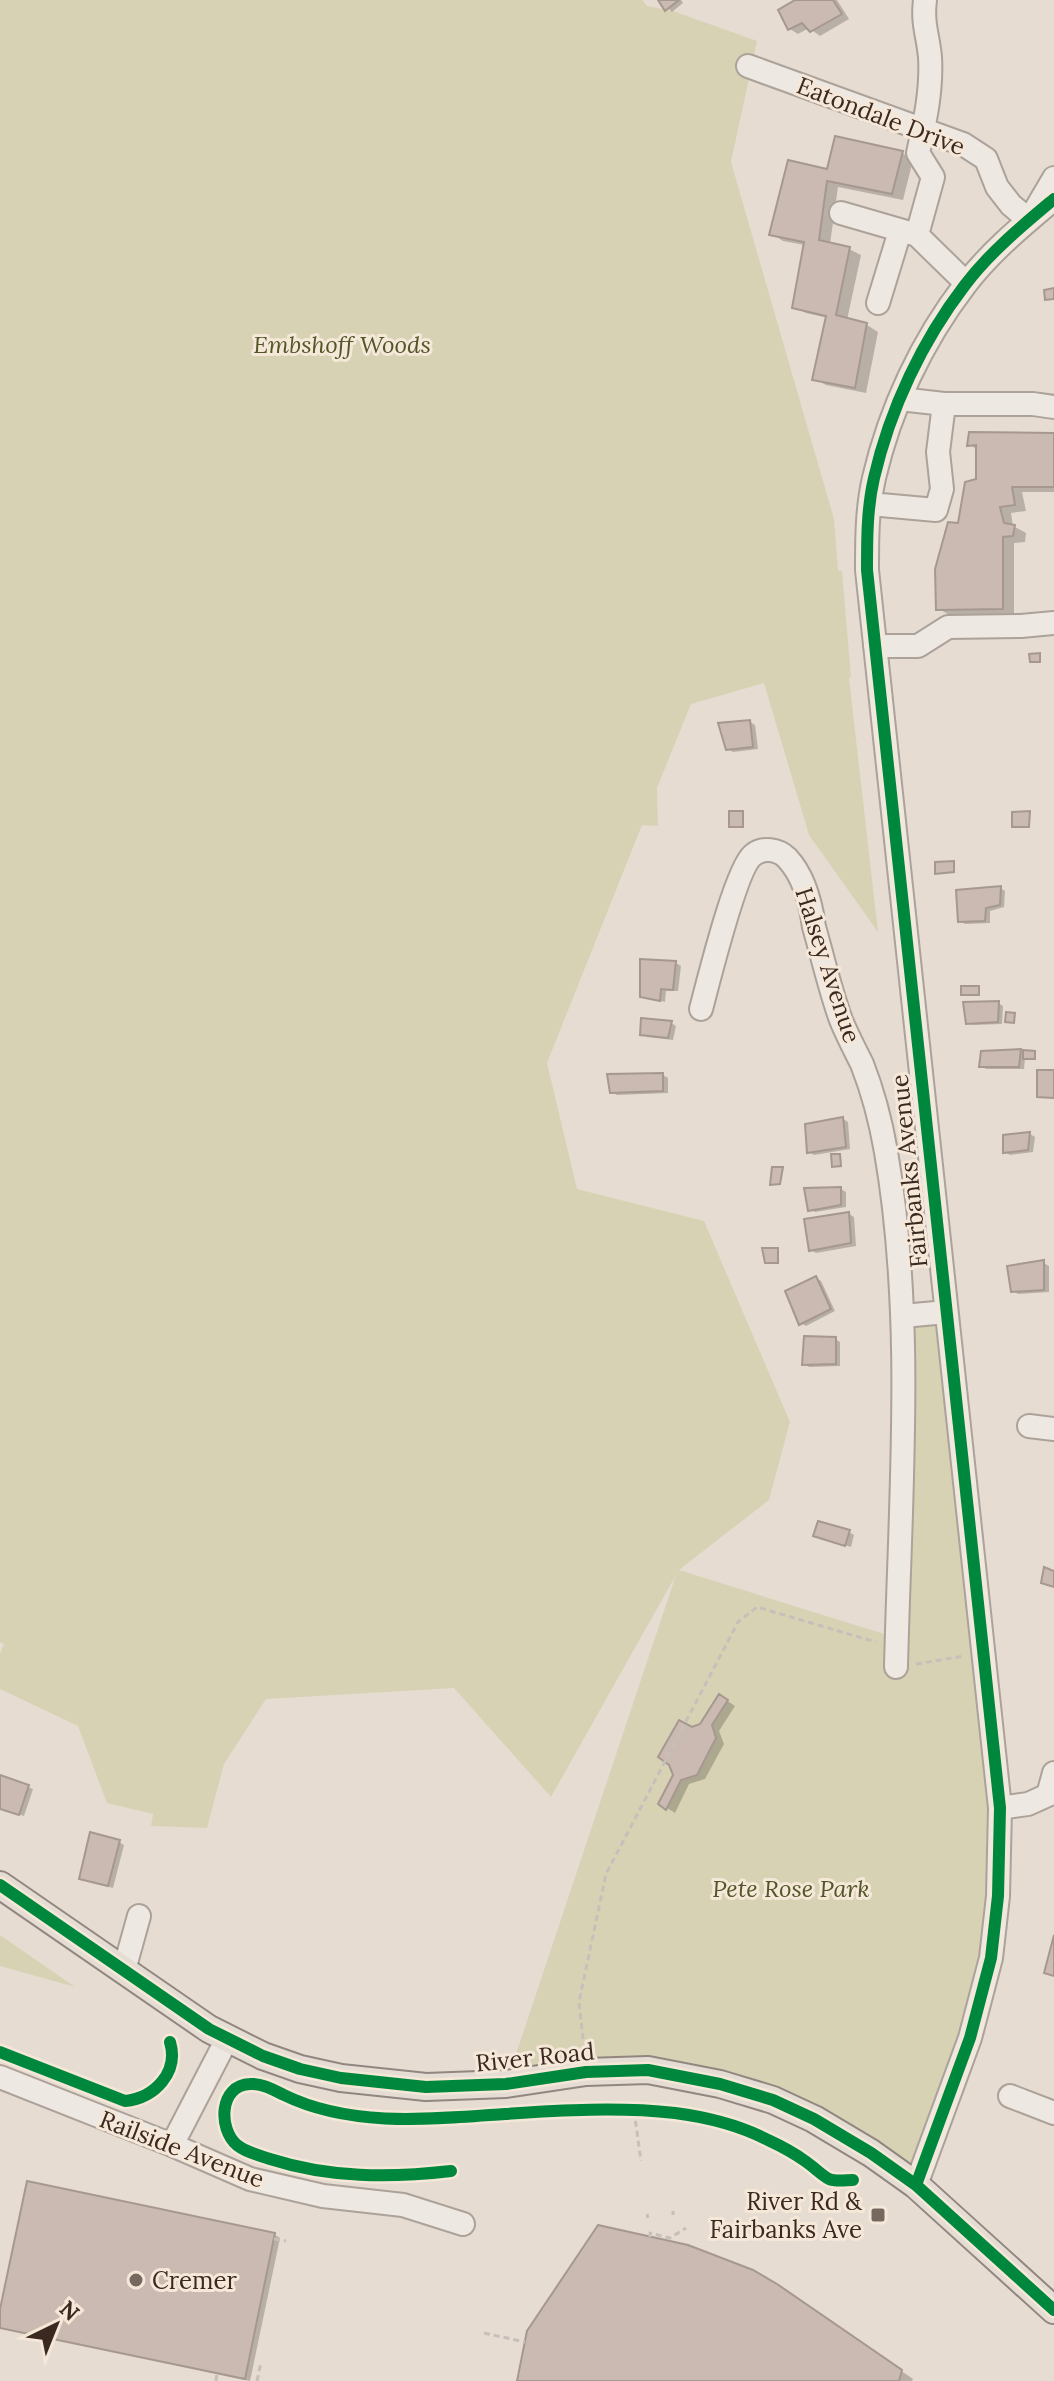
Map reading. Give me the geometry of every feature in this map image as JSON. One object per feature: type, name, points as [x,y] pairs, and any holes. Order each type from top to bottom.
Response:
[{"type":"main road","name":"River Road","points":[[0,1885],[227,2039],[300,2069],[341,2078],[426,2087],[506,2084],[586,2072],[648,2070],[720,2084],[773,2100],[814,2119],[871,2153],[916,2185],[1054,2310]]},
{"type":"street","points":[[878,303],[933,177],[918,153],[930,94],[930,56],[923,20],[925,0]]},
{"type":"street","name":"Eatondale Drive","points":[[748,66],[963,144],[986,159],[997,187],[1011,205],[1029,220]]},
{"type":"street","name":"Fairbanks Avenue","points":[[1029,220],[1054,178]]},
{"type":"street","name":"Fairbanks Avenue","points":[[916,2185],[970,2038],[991,1958],[998,1896],[1000,1808],[867,570],[870,504],[885,437],[921,354],[966,283],[1054,199]]},
{"type":"street","points":[[841,213],[908,233],[966,283]]},
{"type":"street","points":[[900,399],[944,404],[1033,404],[1054,407]]},
{"type":"street","points":[[870,504],[936,510],[942,489],[938,452],[944,404]]},
{"type":"street","points":[[875,646],[918,646],[948,627],[1054,623]]},
{"type":"street","name":"Halsey Avenue","points":[[701,1009],[717,947],[743,869],[756,853],[767,850],[777,852],[786,857],[806,890],[841,1021],[877,1109],[886,1152],[903,1316],[896,1667]]},
{"type":"street","points":[[903,1316],[946,1312]]},
{"type":"street","points":[[1029,1426],[1054,1429]]},
{"type":"street","points":[[1000,1808],[1028,1804],[1048,1795],[1054,1773]]},
{"type":"street","points":[[124,1970],[139,1916]]},
{"type":"street","points":[[172,2145],[227,2039]]},
{"type":"street","name":"Railside Avenue","points":[[0,2077],[250,2179],[323,2196],[403,2205],[463,2224]]},
{"type":"street","points":[[1010,2096],[1054,2113]]},
{"type":"path","points":[[583,2039],[579,2002],[606,1874],[738,1622],[757,1607],[874,1642],[897,1643]]},
{"type":"path","points":[[896,1667],[959,1657]]},
{"type":"path","points":[[641,2161],[628,2111],[649,2112]]},
{"type":"path","points":[[650,2237],[650,2233],[670,2238],[686,2228]]},
{"type":"path","points":[[274,2239],[286,2241]]},
{"type":"path","points":[[484,2333],[525,2342]]},
{"type":"path","points":[[257,2381],[261,2362]]},
{"type":"path","points":[[216,2381],[217,2373]]},
{"type":"green space","name":"Embshoff Woods","points":[[0,0],[642,0],[647,6],[673,11],[757,41],[731,162],[834,519],[838,570],[842,571],[849,678],[878,932],[809,835],[764,683],[691,704],[657,788],[658,826],[642,825],[547,1063],[577,1189],[704,1221],[790,1422],[769,1500],[679,1570],[897,1638],[903,1316],[946,1312],[1000,1808],[991,1958],[916,2185],[814,2119],[648,2070],[506,2084],[676,1575],[551,1797],[454,1688],[266,1699],[224,1764],[207,1828],[151,1826],[153,1814],[107,1803],[78,1726],[0,1689],[0,1654],[4,1644],[0,1642]]},
{"type":"green space","points":[[0,1935],[75,1987],[0,1966]]},
{"type":"building","points":[[658,0],[679,0],[665,11]]},
{"type":"building","points":[[795,0],[833,0],[842,14],[810,32],[802,23],[788,30],[778,10]]},
{"type":"building","points":[[835,136],[903,151],[892,194],[827,181],[819,240],[850,247],[836,315],[867,323],[855,388],[812,380],[826,316],[792,308],[804,242],[769,235],[788,160],[827,169]]},
{"type":"building","points":[[1054,288],[1054,299],[1045,300],[1044,290]]},
{"type":"building","points":[[969,432],[1054,433],[1054,487],[1012,487],[1015,505],[1000,507],[1004,523],[1015,525],[1013,536],[1003,537],[1003,609],[936,610],[935,569],[948,522],[958,523],[965,482],[976,479],[976,445],[967,446]]},
{"type":"building","points":[[1040,653],[1040,662],[1030,662],[1029,654]]},
{"type":"building","points":[[750,720],[753,747],[726,750],[718,723]]},
{"type":"building","points":[[729,811],[743,811],[743,827],[729,827]]},
{"type":"building","points":[[1030,811],[1029,827],[1012,827],[1012,812]]},
{"type":"building","points":[[954,861],[954,872],[935,874],[935,862]]},
{"type":"building","points":[[1001,886],[1000,905],[986,908],[985,921],[958,922],[956,890]]},
{"type":"building","points":[[640,959],[676,961],[673,990],[661,989],[660,1001],[640,997]]},
{"type":"building","points":[[961,986],[979,986],[979,995],[961,995]]},
{"type":"building","points":[[999,1001],[998,1022],[966,1024],[963,1002]]},
{"type":"building","points":[[1006,1012],[1015,1013],[1014,1023],[1005,1022]]},
{"type":"building","points":[[641,1018],[672,1021],[668,1038],[640,1035]]},
{"type":"building","points":[[1021,1049],[1019,1067],[979,1067],[981,1051]]},
{"type":"building","points":[[1023,1050],[1035,1051],[1035,1059],[1023,1059]]},
{"type":"building","points":[[1037,1070],[1054,1070],[1054,1098],[1037,1097]]},
{"type":"building","points":[[663,1073],[663,1091],[610,1093],[607,1074]]},
{"type":"building","points":[[843,1117],[846,1147],[807,1153],[805,1124]]},
{"type":"building","points":[[1030,1132],[1028,1150],[1003,1153],[1003,1135]]},
{"type":"building","points":[[831,1154],[840,1154],[841,1166],[832,1167]]},
{"type":"building","points":[[772,1167],[783,1167],[780,1184],[770,1185]]},
{"type":"building","points":[[841,1187],[841,1205],[808,1211],[804,1188]]},
{"type":"building","points":[[849,1212],[851,1243],[809,1251],[804,1219]]},
{"type":"building","points":[[762,1248],[778,1248],[778,1263],[765,1263]]},
{"type":"building","points":[[1044,1260],[1044,1290],[1011,1292],[1007,1266]]},
{"type":"building","points":[[816,1276],[831,1309],[799,1325],[785,1291]]},
{"type":"building","points":[[804,1336],[836,1337],[836,1364],[802,1365]]},
{"type":"building","points":[[818,1521],[850,1530],[845,1546],[813,1536]]},
{"type":"building","points":[[1044,1567],[1054,1571],[1054,1587],[1041,1583]]},
{"type":"building","points":[[719,1694],[728,1700],[712,1725],[716,1738],[697,1775],[681,1780],[666,1810],[658,1804],[673,1775],[669,1765],[658,1757],[679,1720],[692,1727],[700,1724]]},
{"type":"building","points":[[0,1775],[29,1785],[19,1815],[0,1809]]},
{"type":"building","points":[[90,1832],[120,1840],[108,1886],[79,1879]]},
{"type":"building","points":[[1054,1935],[1054,1976],[1044,1973]]},
{"type":"building","name":"Cremer","points":[[27,2181],[275,2233],[245,2379],[0,2328],[0,2309]]},
{"type":"building","points":[[598,2225],[688,2245],[753,2270],[902,2370],[899,2381],[517,2381],[527,2331]]},
{"type":"cycle path","points":[[916,2185],[970,2038],[991,1958],[998,1896],[1000,1808],[867,570],[868,524],[874,478],[889,427],[909,377],[935,329],[985,261],[1054,199]]},
{"type":"cycle path","points":[[0,1885],[209,2029],[263,2056],[300,2069],[341,2078],[426,2087],[506,2084],[586,2072],[648,2070],[720,2084],[773,2100],[814,2119],[871,2153],[916,2185],[1054,2310]]},
{"type":"cycle path","points":[[0,2052],[125,2101],[146,2095],[162,2082],[171,2063],[170,2042]]},
{"type":"cycle path","points":[[451,2171],[360,2175],[315,2170],[270,2159],[245,2150],[231,2138],[225,2119],[227,2100],[240,2086],[254,2084],[337,2113],[393,2119],[590,2110],[675,2113],[746,2130],[792,2152],[829,2179],[853,2180]]},
{"type":"place","name":"River Rd & Fairbanks Ave","points":[[878,2215]]},
{"type":"place","name":"Cremer","points":[[136,2280]]},
{"type":"park label","name":"Pete Rose Park","points":[[791,1888]]}]
